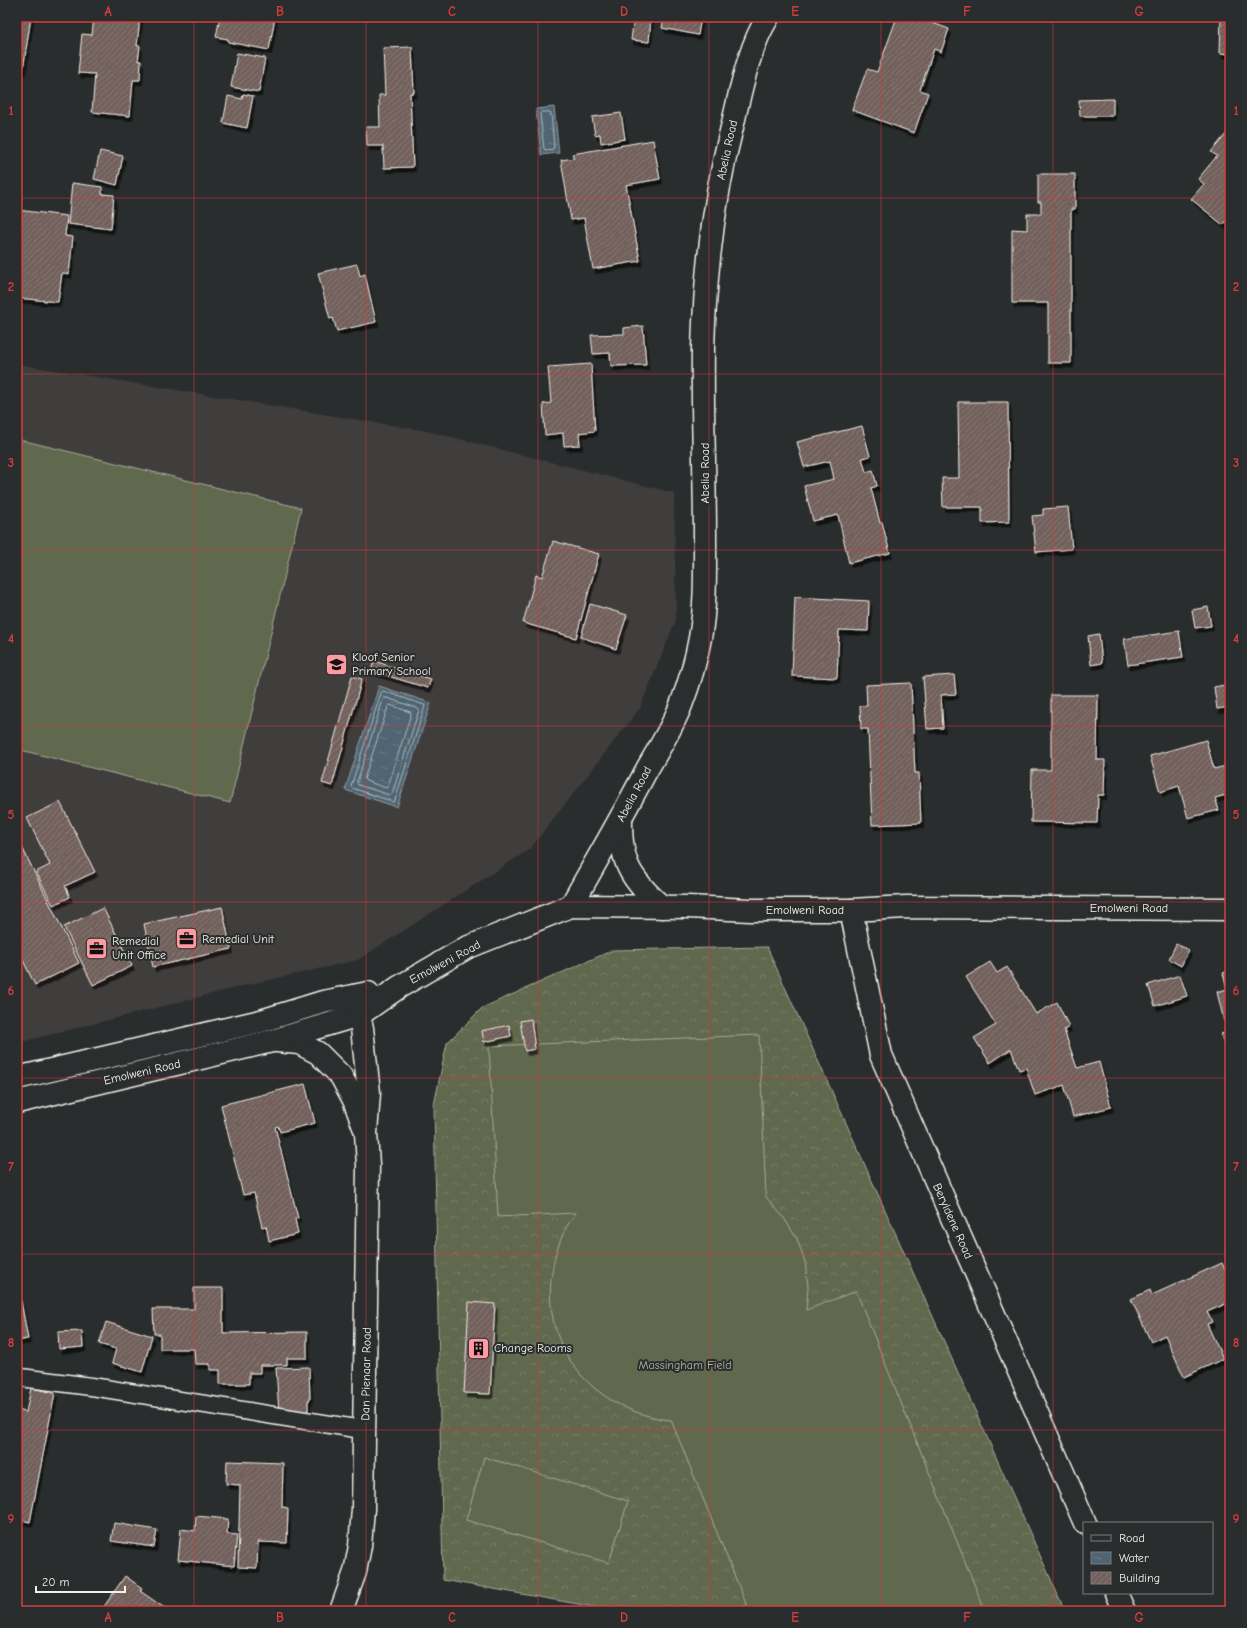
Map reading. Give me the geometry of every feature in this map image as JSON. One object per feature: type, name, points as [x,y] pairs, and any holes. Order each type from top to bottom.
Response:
[{"type":"street","name":"Abelia Road","points":[[571,906],[621,818],[680,707],[693,669],[700,637],[704,601],[705,550],[703,350],[708,270],[725,152],[742,85],[758,38],[768,17]]},
{"type":"street","points":[[621,818],[620,838],[624,858],[635,878],[644,890],[662,907]]},
{"type":"street","name":"Emolweni Road","points":[[17,1102],[272,1041],[399,987],[466,948],[571,906],[750,910],[851,910],[906,907],[1230,909]]},
{"type":"street","name":"Beryldene Road","points":[[851,910],[881,1055],[1085,1522]]},
{"type":"street","name":"Emolweni Road","points":[[17,1078],[261,1021],[323,1002],[356,1005]]},
{"type":"street","name":"Dan Pienaar Road","points":[[341,1611],[355,1572],[360,1546],[363,1509],[365,1430],[368,1165],[366,1133],[369,1093],[362,1028],[356,1005]]},
{"type":"street","name":"Dan Pienaar Road","points":[[272,1041],[299,1044],[318,1053],[341,1076],[354,1100],[366,1133]]},
{"type":"street","points":[[1116,1594],[1124,1611]]},
{"type":"lane","points":[[17,1377],[95,1387],[365,1430]]},
{"type":"shaded area","name":"Kloof Senior Primary School","points":[[17,364],[427,431],[674,493],[676,620],[640,708],[530,849],[358,960],[247,985],[17,1043]]},
{"type":"green space","points":[[17,439],[301,508],[230,803],[17,749]]},
{"type":"green space","name":"Massingham Field","points":[[767,947],[1065,1611],[617,1611],[443,1580],[434,1105],[447,1043],[482,1008],[613,950]]},
{"type":"green space","points":[[759,1035],[766,1197],[784,1218],[797,1239],[805,1262],[808,1287],[806,1310],[856,1291],[985,1611],[749,1611],[671,1420],[644,1415],[619,1404],[597,1390],[578,1372],[564,1351],[555,1326],[551,1300],[552,1272],[560,1241],[571,1219],[576,1213],[498,1217],[489,1046]]},
{"type":"green space","points":[[484,1457],[628,1501],[609,1563],[466,1520]]},
{"type":"water","points":[[554,107],[559,153],[541,155],[536,109]]},
{"type":"water","points":[[379,686],[431,703],[397,807],[345,790]]},
{"type":"building","points":[[17,17],[31,17],[23,70],[17,69]]},
{"type":"building","points":[[94,17],[140,17],[137,46],[140,46],[138,61],[141,61],[140,80],[133,80],[130,116],[92,112],[95,74],[78,73],[82,34],[92,35]]},
{"type":"building","points":[[220,17],[275,17],[269,50],[228,42],[228,39],[216,37]]},
{"type":"building","points":[[634,17],[651,18],[649,42],[631,40]]},
{"type":"building","points":[[664,17],[701,17],[698,35],[662,28]]},
{"type":"building","points":[[897,17],[916,17],[949,29],[941,52],[934,49],[920,90],[928,93],[914,133],[852,110],[867,69],[877,72]]},
{"type":"building","points":[[1221,17],[1230,17],[1230,54],[1220,53]]},
{"type":"building","points":[[412,47],[414,93],[410,93],[413,167],[384,168],[383,146],[367,146],[366,127],[380,127],[379,95],[385,95],[383,48]]},
{"type":"building","points":[[237,53],[265,58],[259,92],[231,87]]},
{"type":"building","points":[[243,94],[253,96],[247,128],[223,123],[228,96],[242,99]]},
{"type":"building","points":[[1113,99],[1113,116],[1080,116],[1079,100]]},
{"type":"building","points":[[621,113],[625,139],[601,143],[600,134],[595,135],[592,117]]},
{"type":"building","points":[[1227,133],[1230,136],[1230,217],[1223,225],[1191,199],[1204,184],[1198,179],[1217,156],[1211,152]]},
{"type":"building","points":[[653,140],[660,179],[626,185],[640,261],[593,269],[584,218],[571,220],[561,160],[574,158],[572,154]]},
{"type":"building","points":[[100,151],[123,156],[117,185],[94,179]]},
{"type":"building","points":[[1038,174],[1075,174],[1075,209],[1071,209],[1071,363],[1048,363],[1048,303],[1012,303],[1012,229],[1027,230],[1027,214],[1041,214],[1041,202],[1038,202]]},
{"type":"building","points":[[72,183],[102,187],[102,194],[114,195],[111,229],[68,224]]},
{"type":"building","points":[[17,210],[67,216],[65,236],[73,237],[69,274],[62,273],[58,302],[17,298],[20,262],[17,261]]},
{"type":"building","points":[[357,264],[360,276],[365,274],[376,322],[337,331],[333,318],[330,319],[318,273]]},
{"type":"building","points":[[643,326],[646,365],[611,366],[610,353],[593,354],[591,335],[624,334],[624,328]]},
{"type":"building","points":[[591,364],[595,431],[579,433],[580,445],[564,446],[563,433],[545,435],[543,404],[551,403],[548,367]]},
{"type":"building","points":[[958,402],[1008,402],[1009,522],[982,523],[982,507],[943,507],[942,478],[959,478]]},
{"type":"building","points":[[862,426],[870,456],[862,458],[866,472],[873,470],[877,486],[871,488],[890,553],[849,563],[838,515],[813,521],[804,486],[834,479],[830,461],[804,467],[797,442]]},
{"type":"building","points":[[1068,507],[1072,549],[1036,552],[1032,516],[1043,515],[1043,509]]},
{"type":"building","points":[[553,541],[599,554],[576,638],[523,623],[536,575],[542,577]]},
{"type":"building","points":[[795,597],[869,601],[868,631],[839,630],[837,678],[792,676]]},
{"type":"building","points":[[590,604],[627,615],[616,649],[581,637]]},
{"type":"building","points":[[1208,607],[1211,626],[1195,628],[1192,610]]},
{"type":"building","points":[[1227,610],[1230,610],[1230,633]]},
{"type":"building","points":[[1179,631],[1183,657],[1128,665],[1124,639]]},
{"type":"building","points":[[1099,634],[1102,663],[1091,665],[1088,636]]},
{"type":"building","points":[[374,661],[431,679],[428,688],[371,671]]},
{"type":"building","points":[[954,675],[956,694],[941,695],[943,728],[927,729],[923,677]]},
{"type":"building","points":[[352,676],[362,679],[332,786],[322,783]]},
{"type":"building","points":[[911,683],[915,773],[919,773],[921,823],[872,825],[868,729],[861,729],[860,706],[867,706],[866,685]]},
{"type":"building","points":[[1230,684],[1230,707],[1217,709],[1214,687]]},
{"type":"building","points":[[1051,695],[1098,695],[1097,760],[1105,760],[1104,795],[1098,795],[1097,823],[1031,822],[1032,770],[1051,770]]},
{"type":"building","points":[[1206,740],[1214,769],[1230,765],[1230,794],[1215,798],[1219,810],[1188,818],[1179,786],[1160,792],[1150,756]]},
{"type":"building","points":[[60,802],[95,872],[65,886],[70,897],[53,905],[36,872],[50,865],[27,818]]},
{"type":"building","points":[[17,837],[79,963],[35,985],[17,948]]},
{"type":"building","points":[[222,907],[231,949],[153,967],[144,924]]},
{"type":"building","points":[[103,908],[132,966],[93,985],[64,927]]},
{"type":"building","points":[[1176,944],[1189,950],[1181,966],[1169,959]]},
{"type":"building","points":[[990,962],[997,973],[1007,967],[1036,1014],[1057,1002],[1069,1027],[1064,1030],[1077,1068],[1099,1062],[1111,1107],[1073,1117],[1064,1085],[1035,1095],[1026,1068],[1019,1070],[1011,1049],[990,1063],[974,1038],[996,1025],[966,977]]},
{"type":"building","points":[[1230,971],[1230,1019],[1224,1021],[1217,992],[1227,989],[1223,973]]},
{"type":"building","points":[[1180,975],[1187,996],[1155,1006],[1148,985]]},
{"type":"building","points":[[531,1019],[535,1049],[525,1051],[520,1021]]},
{"type":"building","points":[[509,1025],[511,1036],[484,1042],[482,1031]]},
{"type":"building","points":[[1230,1031],[1230,1061],[1229,1062],[1221,1034]]},
{"type":"building","points":[[305,1084],[315,1123],[280,1132],[278,1126],[275,1127],[298,1218],[295,1219],[298,1234],[269,1241],[266,1226],[262,1227],[254,1193],[243,1195],[221,1105]]},
{"type":"building","points":[[1222,1263],[1230,1280],[1230,1302],[1207,1312],[1212,1322],[1207,1324],[1223,1359],[1184,1377],[1165,1335],[1151,1342],[1131,1299],[1150,1290],[1152,1295]]},
{"type":"building","points":[[194,1288],[223,1288],[223,1333],[307,1332],[307,1358],[287,1358],[287,1365],[260,1365],[260,1373],[249,1373],[249,1384],[220,1384],[220,1370],[210,1370],[210,1364],[195,1364],[194,1349],[160,1349],[160,1334],[154,1334],[153,1309],[194,1309]]},
{"type":"building","points":[[21,1301],[28,1339],[17,1341],[17,1302]]},
{"type":"building","name":"Change Rooms","points":[[469,1302],[495,1304],[490,1394],[464,1393]]},
{"type":"building","points":[[106,1322],[152,1336],[142,1372],[112,1363],[116,1349],[99,1344]]},
{"type":"building","points":[[82,1331],[83,1347],[59,1349],[58,1332]]},
{"type":"building","points":[[309,1367],[310,1400],[308,1400],[308,1413],[279,1413],[276,1368]]},
{"type":"building","points":[[31,1388],[55,1393],[30,1522],[17,1519],[17,1410],[26,1412]]},
{"type":"building","points":[[227,1461],[283,1463],[282,1507],[288,1508],[287,1543],[258,1542],[257,1568],[238,1567],[240,1485],[226,1484]]},
{"type":"building","points":[[196,1516],[228,1519],[227,1534],[237,1535],[234,1566],[178,1560],[181,1529],[195,1531]]},
{"type":"building","points":[[114,1523],[157,1530],[154,1547],[111,1541]]},
{"type":"building","points":[[125,1576],[142,1588],[140,1591],[169,1611],[101,1611]]},
{"type":"place","name":"Kloof Senior Primary School","points":[[337,664]]},
{"type":"place","name":"Remedial Unit","points":[[186,939]]},
{"type":"place","name":"Remedial Unit Office","points":[[96,948]]},
{"type":"place","name":"Change Rooms","points":[[479,1348]]}]
